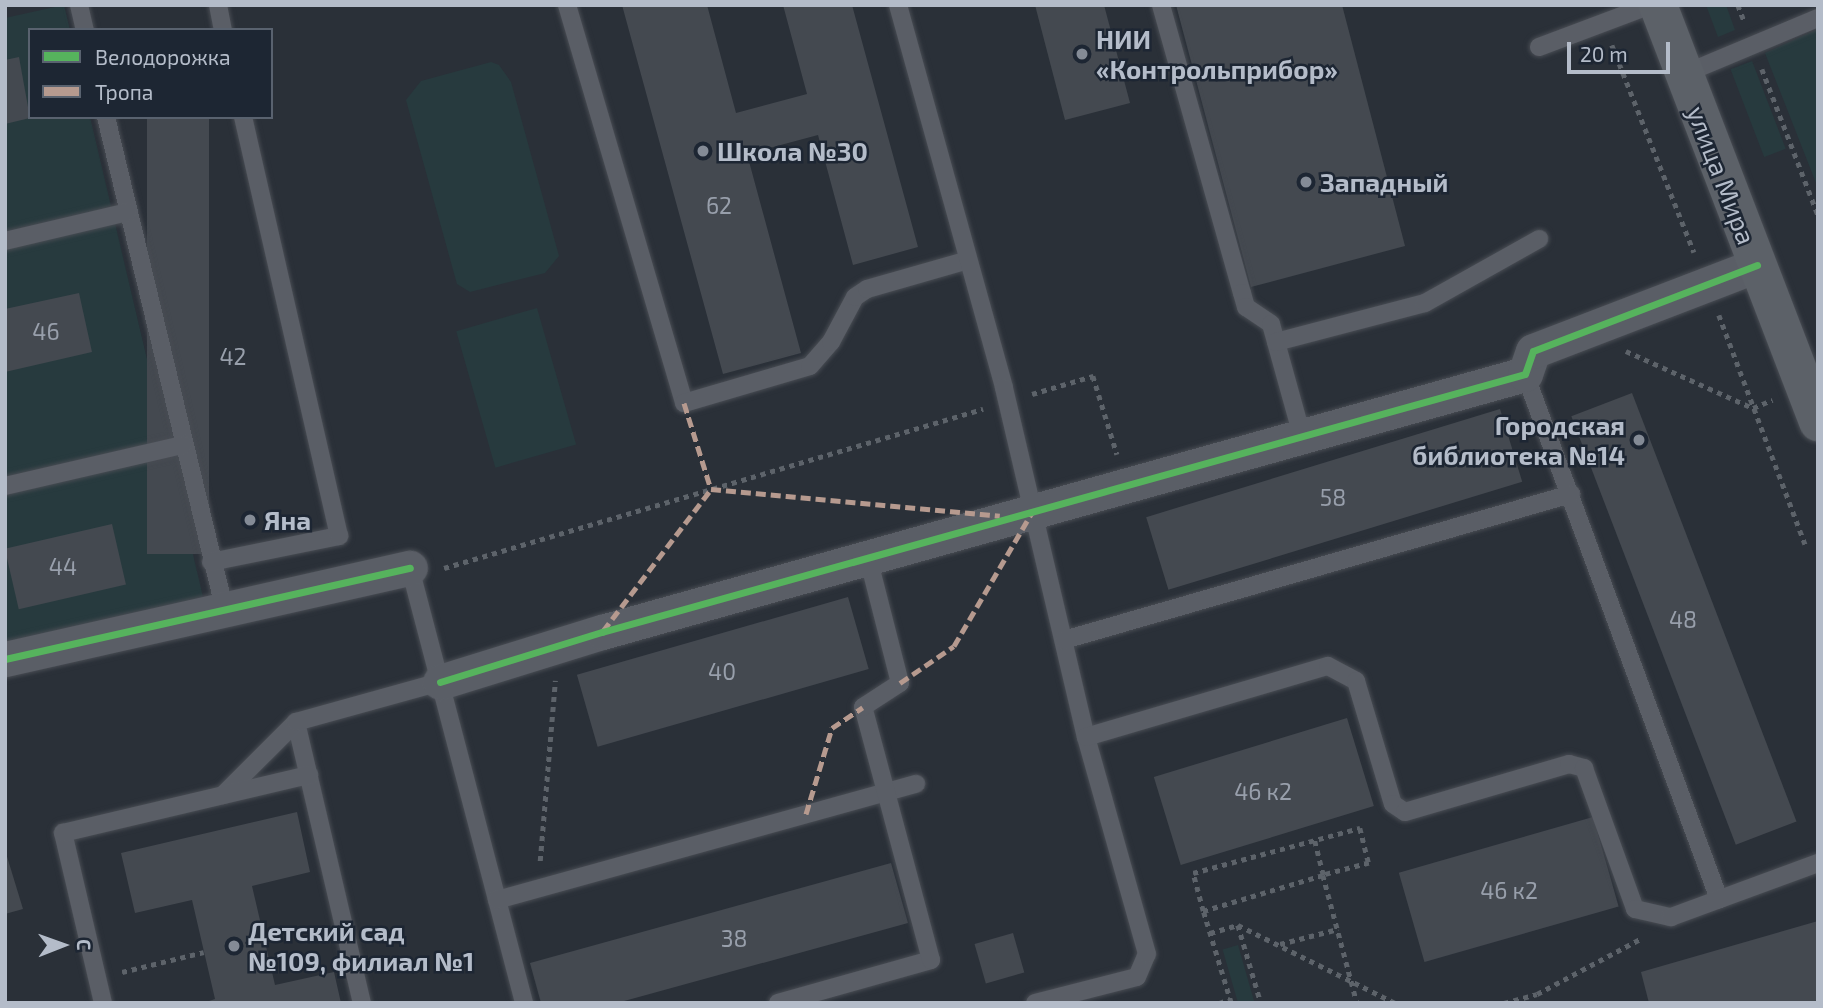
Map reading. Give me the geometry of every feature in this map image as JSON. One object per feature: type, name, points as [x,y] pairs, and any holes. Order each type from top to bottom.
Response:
[{"type":"main road","name":"улица Мира","points":[[1658,5],[1818,422]]},
{"type":"street","points":[[440,682],[868,557],[1525,374],[1533,351],[1757,265]]},
{"type":"street","points":[[5,659],[224,607],[410,568]]},
{"type":"lane","points":[[79,5],[85,28]]},
{"type":"lane","points":[[218,5],[223,28]]},
{"type":"lane","points":[[567,5],[684,402],[810,366],[831,342],[855,297],[867,289],[968,260]]},
{"type":"lane","points":[[898,5],[1007,402],[1086,737],[1147,954],[1137,977],[1035,1003]]},
{"type":"lane","points":[[1161,5],[1244,300],[1271,324],[1303,436]]},
{"type":"lane","points":[[1539,47],[1651,5]]},
{"type":"lane","points":[[1684,74],[1818,18]]},
{"type":"lane","points":[[106,119],[211,562],[224,607]]},
{"type":"lane","points":[[211,562],[339,536],[243,119]]},
{"type":"lane","points":[[5,241],[128,212]]},
{"type":"lane","points":[[1276,342],[1425,303],[1539,239]]},
{"type":"lane","points":[[1525,374],[1719,899]]},
{"type":"lane","points":[[5,485],[183,445]]},
{"type":"lane","points":[[1064,640],[1571,494]]},
{"type":"lane","points":[[778,1003],[931,960],[863,707],[900,683],[868,557]]},
{"type":"lane","points":[[410,568],[524,1003]]},
{"type":"lane","points":[[1086,737],[1328,666],[1339,667],[1356,681],[1398,808],[1411,813],[1576,765],[1591,774],[1635,909],[1671,917],[1818,863]]},
{"type":"lane","points":[[223,795],[296,722],[440,682]]},
{"type":"lane","points":[[296,722],[362,1003]]},
{"type":"lane","points":[[103,1003],[63,833],[309,775]]},
{"type":"lane","points":[[497,900],[916,784]]},
{"type":"path","points":[[1753,45],[1818,215]]},
{"type":"path","points":[[1590,329],[1628,352],[1753,408]]},
{"type":"path","points":[[410,568],[433,571],[1093,376],[1127,485]]},
{"type":"path","points":[[538,889],[558,646]]},
{"type":"path","points":[[1203,911],[1369,863],[1360,828],[1193,873],[1203,911],[1230,1001],[1219,1003]]},
{"type":"path","points":[[1314,840],[1357,1003]]},
{"type":"path","points":[[1210,933],[1238,925],[1351,978],[1395,1003]]},
{"type":"path","points":[[1238,925],[1261,1003]]},
{"type":"path","points":[[1279,944],[1338,929]]},
{"type":"path","points":[[1504,1003],[1537,994],[1632,946]]},
{"type":"path","points":[[97,978],[204,952]]},
{"type":"path","points":[[1537,994],[1539,1003]]},
{"type":"green space","points":[[64,5],[70,28],[28,28],[28,119],[90,119],[203,597],[5,643],[5,18]]},
{"type":"green space","points":[[1706,5],[1726,5],[1735,30],[1718,37]]},
{"type":"green space","points":[[1818,29],[1818,188],[1765,53]]},
{"type":"green space","points":[[1752,61],[1786,149],[1764,157],[1731,69]]},
{"type":"green space","points":[[491,62],[499,65],[511,82],[559,256],[545,273],[470,292],[457,284],[406,100],[421,81]]},
{"type":"green space","points":[[537,308],[576,444],[495,468],[456,331]]},
{"type":"green space","points":[[1238,945],[1255,1003],[1238,1003],[1223,949]]},
{"type":"building","points":[[622,5],[707,5],[736,113],[807,94],[783,5],[852,5],[918,247],[853,265],[818,135],[747,154],[801,353],[723,374]]},
{"type":"building","name":"НИИ «Контрольприбор»","points":[[1035,5],[1104,5],[1130,103],[1065,120]]},
{"type":"building","name":"Западный","points":[[1176,5],[1342,5],[1405,246],[1251,287]]},
{"type":"building","points":[[19,57],[28,118],[5,124],[5,60]]},
{"type":"building","points":[[147,119],[209,119],[209,554],[147,554]]},
{"type":"building","points":[[79,293],[92,352],[5,372],[5,309]]},
{"type":"building","points":[[1632,393],[1796,822],[1736,845],[1571,416]]},
{"type":"building","points":[[1500,409],[1522,482],[1168,590],[1146,517]]},
{"type":"building","points":[[112,524],[126,584],[19,609],[5,549]]},
{"type":"building","points":[[848,597],[869,669],[598,747],[577,675]]},
{"type":"building","points":[[1347,718],[1374,806],[1181,865],[1154,777]]},
{"type":"building","points":[[297,812],[310,872],[252,886],[275,985],[334,972],[341,1003],[203,1003],[215,999],[192,900],[135,913],[121,853]]},
{"type":"building","points":[[1593,817],[1619,906],[1424,962],[1399,873]]},
{"type":"building","points":[[5,850],[23,909],[5,914]]},
{"type":"building","points":[[891,863],[908,923],[617,1003],[541,1003],[530,963]]},
{"type":"building","points":[[1818,921],[1818,1003],[1649,1003],[1641,972]]},
{"type":"building","points":[[1013,933],[1024,972],[986,983],[975,944]]},
{"type":"marked path","points":[[684,403],[711,489],[1000,516]]},
{"type":"marked path","points":[[603,631],[711,489]]},
{"type":"marked path","points":[[900,683],[954,646],[1033,511]]},
{"type":"marked path","points":[[806,814],[832,728],[863,707]]},
{"type":"cycle path","points":[[440,682],[602,632],[1525,374],[1533,351],[1757,265]]},
{"type":"cycle path","points":[[5,659],[410,568]]},
{"type":"place","name":"НИИ «Контрольприбор»","points":[[1082,54]]},
{"type":"place","name":"Школа №30","points":[[703,151]]},
{"type":"place","name":"Западный","points":[[1306,182]]},
{"type":"place","name":"Городская библиотека №14","points":[[1639,440]]},
{"type":"place","name":"Яна","points":[[250,520]]},
{"type":"place","name":"Детский сад №109, филиал №1","points":[[234,946]]}]
